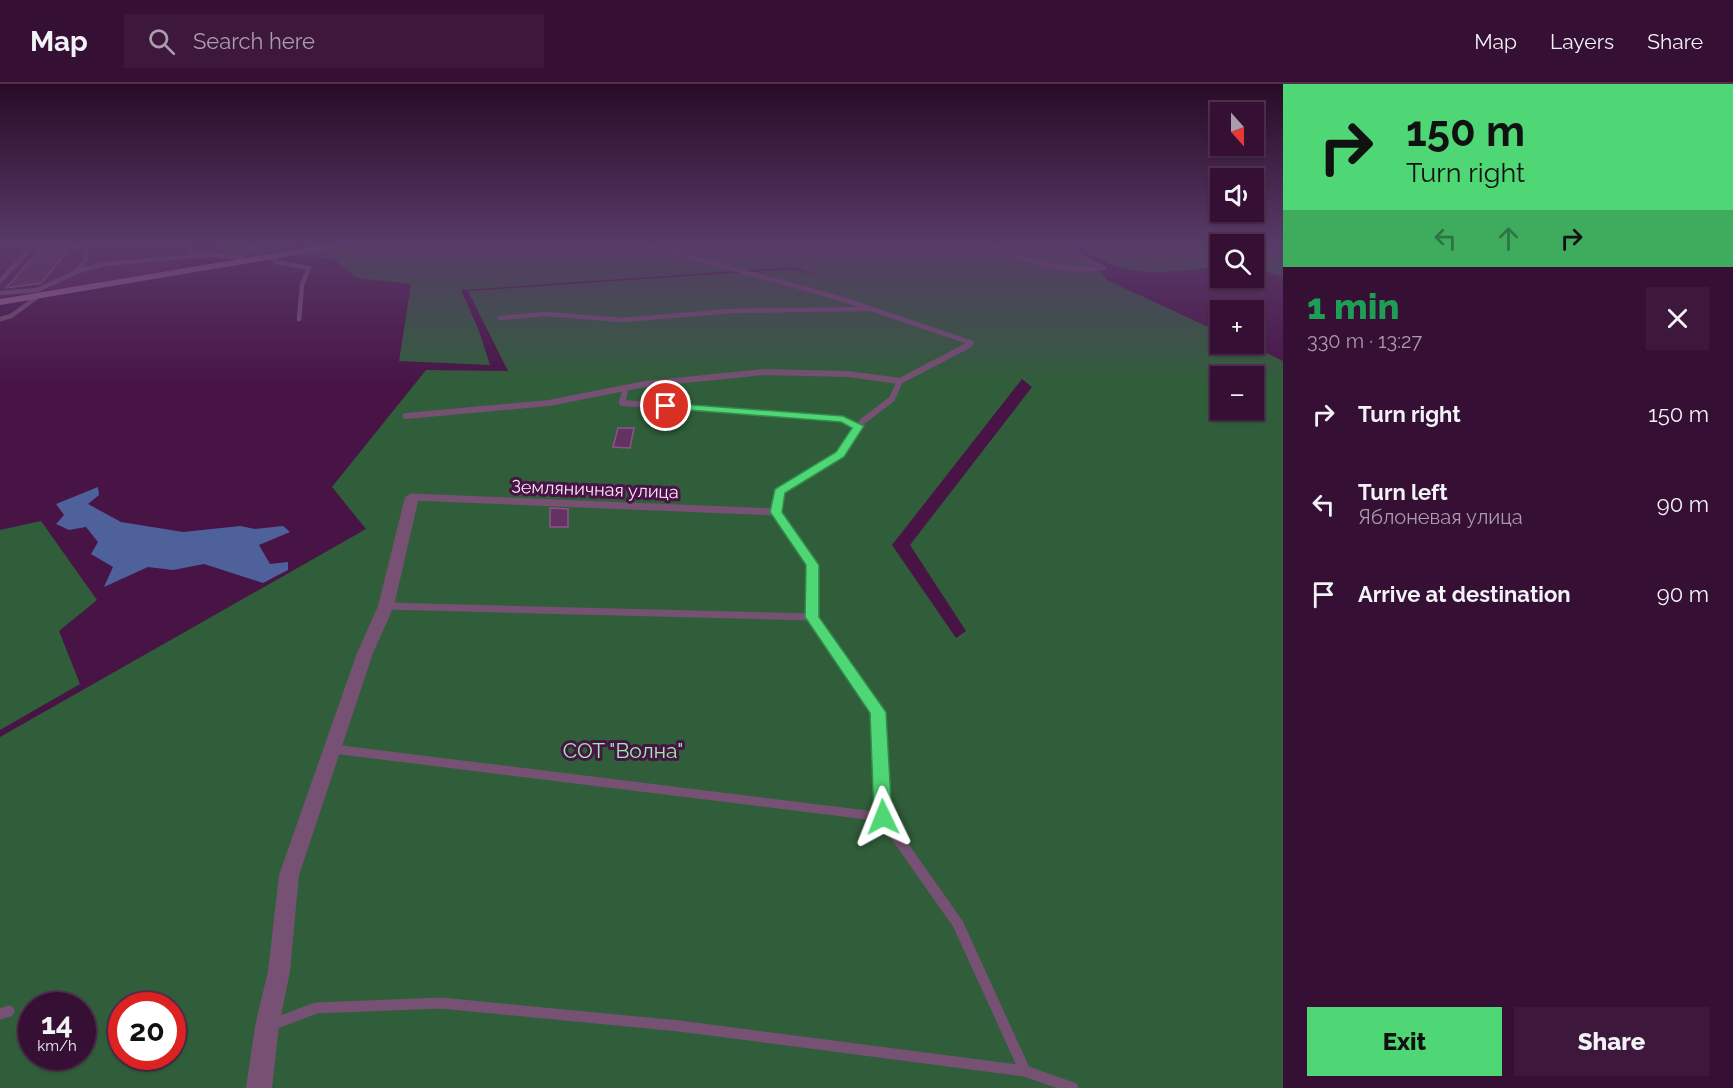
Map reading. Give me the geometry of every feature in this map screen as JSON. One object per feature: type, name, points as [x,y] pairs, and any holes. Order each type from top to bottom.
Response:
[{"type":"street","points":[[0,302],[58,292]]},
{"type":"street","points":[[259,1088],[267,1026],[279,971],[290,875],[365,652],[386,606],[412,496]]},
{"type":"lane","points":[[299,319],[301,292]]},
{"type":"lane","points":[[406,416],[549,403],[625,390],[645,384],[764,372],[848,374],[900,381],[972,343],[874,309],[813,292]]},
{"type":"lane","points":[[0,319],[11,316],[40,295]]},
{"type":"lane","points":[[500,318],[545,314],[622,320],[731,311],[874,309]]},
{"type":"lane","points":[[900,381],[892,399],[863,420],[840,454],[780,492],[776,512],[813,565],[812,617],[878,712],[883,817],[958,924],[1025,1071]]},
{"type":"lane","points":[[625,390],[622,403],[843,419],[859,426]]},
{"type":"lane","name":"Земляничная улица","points":[[412,496],[776,512]]},
{"type":"lane","points":[[386,606],[812,617]]},
{"type":"lane","points":[[333,749],[883,817]]},
{"type":"lane","points":[[267,1026],[316,1008],[441,1003],[679,1026],[1025,1071],[1073,1088]]},
{"type":"shaded area","points":[[0,292],[38,292],[0,298]]},
{"type":"green space","name":"СОТ \"Волна\"","points":[[410,292],[462,292],[479,331],[490,365],[399,361]]},
{"type":"green space","name":"СОТ \"Волна\"","points":[[468,292],[1132,292],[1210,328],[1210,354],[1264,354],[1264,352],[1283,361],[1283,1088],[0,1088],[0,737],[366,529],[332,487],[426,370],[508,371]],"holes":[[[1022,379],[1032,387],[910,545],[966,631],[956,638],[892,545]]]},
{"type":"green space","points":[[41,521],[97,600],[59,631],[80,684],[0,730],[0,530]]},
{"type":"water","points":[[98,487],[99,495],[88,504],[121,522],[183,532],[240,526],[255,529],[283,526],[290,532],[259,545],[270,564],[288,562],[288,570],[263,583],[204,564],[173,570],[148,567],[104,587],[113,567],[91,554],[98,542],[86,527],[69,530],[56,524],[64,515],[56,504]]},
{"type":"building","points":[[618,428],[634,428],[630,448],[613,447]]},
{"type":"building","points":[[550,508],[568,509],[568,527],[550,527]]},
{"type":"route","points":[[666,406],[843,419],[859,426],[840,454],[780,492],[776,512],[813,565],[812,617],[878,712],[883,817]]}]
